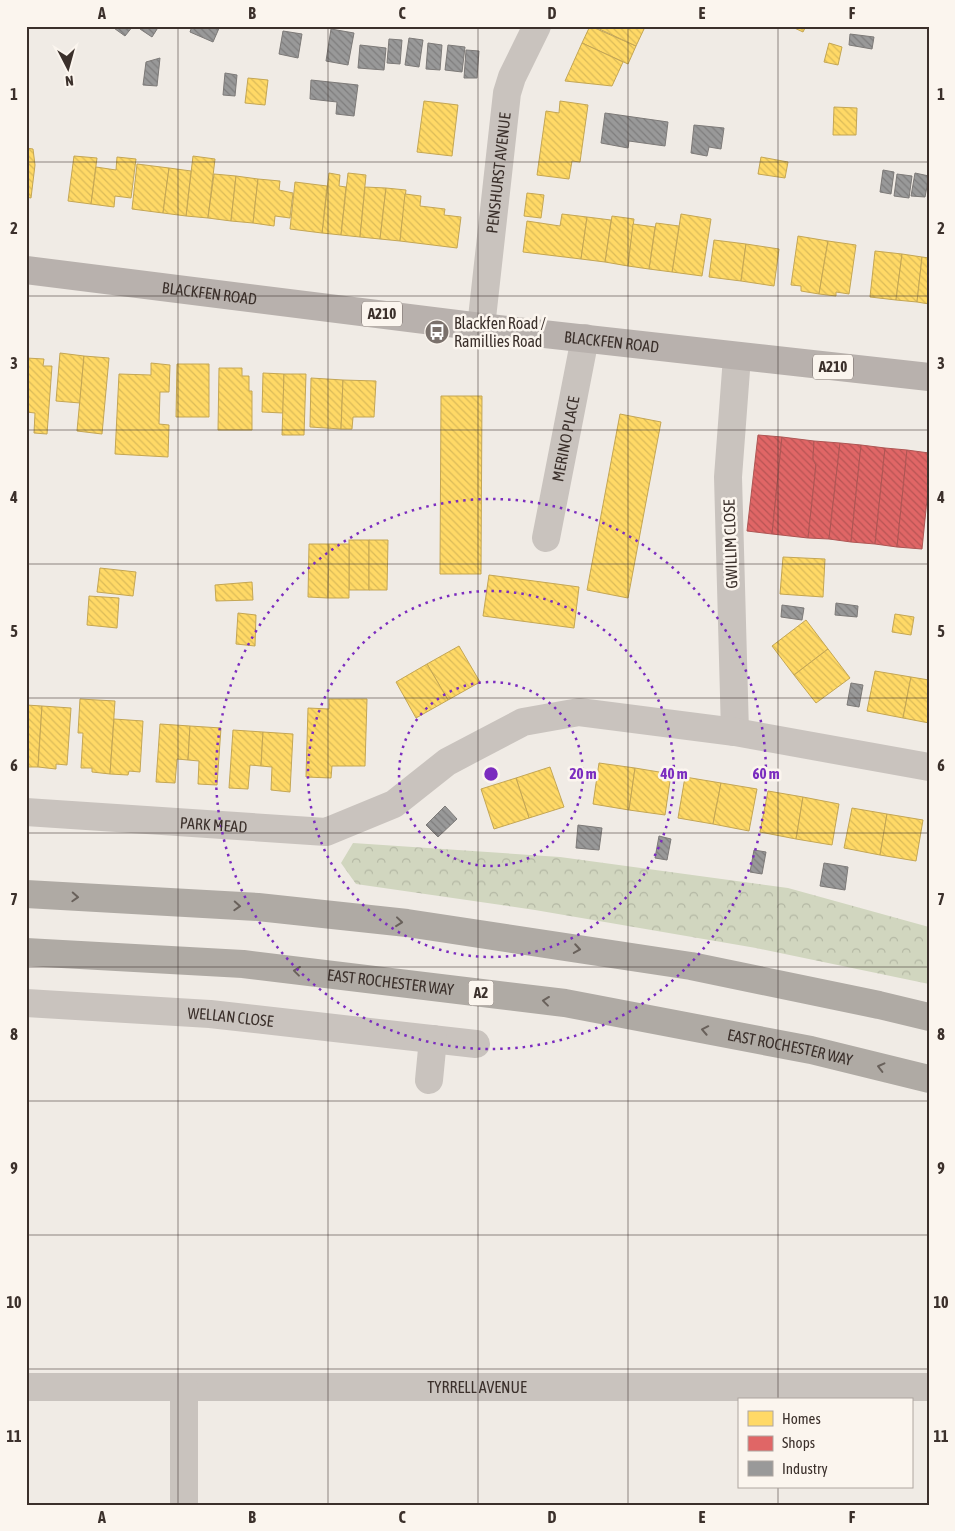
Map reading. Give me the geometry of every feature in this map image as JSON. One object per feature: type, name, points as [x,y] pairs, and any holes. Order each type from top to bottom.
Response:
[{"type":"highway","points":[[26,894],[258,907],[406,923],[691,966],[929,1017]]},
{"type":"highway","name":"EAST ROCHESTER WAY","points":[[26,952],[242,964],[565,1003],[811,1050],[929,1079]]},
{"type":"main road","name":"BLACKFEN ROAD","points":[[26,270],[481,327],[929,377]]},
{"type":"street","name":"PENSHURST AVENUE","points":[[481,327],[507,93],[512,77],[537,26]]},
{"type":"street","name":"MERINO PLACE","points":[[546,538],[585,338]]},
{"type":"street","name":"GWILLIM CLOSE","points":[[735,732],[728,477],[738,357]]},
{"type":"street","name":"PARK MEAD","points":[[26,812],[326,832],[394,804],[447,762],[522,722],[579,712],[735,732]]},
{"type":"street","points":[[735,732],[929,767]]},
{"type":"street","name":"WELLAN CLOSE","points":[[26,1003],[210,1014],[476,1044]]},
{"type":"street","points":[[429,1080],[434,1039]]},
{"type":"street","name":"TYRRELL AVENUE","points":[[26,1387],[929,1387]]},
{"type":"street","points":[[184,1388],[184,1505]]},
{"type":"green space","points":[[353,843],[560,857],[788,888],[929,927],[929,984],[756,948],[535,910],[356,884],[341,863]]},
{"type":"building: Homes","points":[[590,26],[636,46],[628,64],[582,43]]},
{"type":"building: Homes","points":[[593,26],[639,26],[644,29],[636,46]]},
{"type":"building: Homes","points":[[790,26],[806,26],[803,32]]},
{"type":"building: Homes","points":[[582,43],[623,62],[612,86],[565,81]]},
{"type":"building: Homes","points":[[829,43],[842,47],[838,65],[824,62]]},
{"type":"building: Homes","points":[[248,78],[268,80],[265,105],[245,103]]},
{"type":"building: Homes","points":[[424,101],[458,105],[452,156],[417,152]]},
{"type":"building: Homes","points":[[560,101],[588,105],[580,162],[572,161],[569,179],[537,175],[546,111],[559,113]]},
{"type":"building: Homes","points":[[834,107],[857,108],[856,135],[833,135]]},
{"type":"building: Homes","points":[[26,148],[33,149],[35,165],[31,198],[26,197]]},
{"type":"building: Homes","points":[[74,156],[97,158],[91,204],[68,201]]},
{"type":"building: Homes","points":[[193,156],[215,159],[208,218],[186,216]]},
{"type":"building: Homes","points":[[117,157],[136,159],[131,198],[115,196],[114,207],[91,204],[96,167],[116,170]]},
{"type":"building: Homes","points":[[761,157],[788,162],[785,178],[758,174]]},
{"type":"building: Homes","points":[[137,164],[169,168],[163,213],[132,209]]},
{"type":"building: Homes","points":[[169,168],[191,171],[186,216],[163,213]]},
{"type":"building: Homes","points":[[329,173],[340,175],[339,186],[346,187],[341,235],[322,233]]},
{"type":"building: Homes","points":[[348,173],[366,175],[360,237],[341,235]]},
{"type":"building: Homes","points":[[214,174],[236,176],[231,221],[208,218]]},
{"type":"building: Homes","points":[[236,176],[258,179],[253,223],[231,221]]},
{"type":"building: Homes","points":[[258,179],[280,181],[279,190],[293,193],[290,218],[275,216],[274,226],[253,223]]},
{"type":"building: Homes","points":[[295,182],[327,186],[322,233],[290,229]]},
{"type":"building: Homes","points":[[365,187],[386,188],[380,239],[360,237]]},
{"type":"building: Homes","points":[[386,188],[406,190],[400,241],[380,239]]},
{"type":"building: Homes","points":[[527,193],[544,195],[541,218],[524,216]]},
{"type":"building: Homes","points":[[405,194],[421,196],[420,206],[445,209],[444,215],[461,217],[457,248],[400,241]]},
{"type":"building: Homes","points":[[562,214],[587,217],[581,259],[523,252],[527,221],[560,226]]},
{"type":"building: Homes","points":[[681,214],[711,219],[702,276],[672,272]]},
{"type":"building: Homes","points":[[612,216],[634,219],[628,266],[605,262]]},
{"type":"building: Homes","points":[[587,217],[611,220],[605,262],[581,259]]},
{"type":"building: Homes","points":[[656,223],[679,226],[672,272],[649,269]]},
{"type":"building: Homes","points":[[633,224],[655,227],[649,269],[628,266]]},
{"type":"building: Homes","points":[[798,236],[828,241],[819,294],[801,291],[801,286],[791,285]]},
{"type":"building: Homes","points":[[714,240],[746,244],[741,281],[709,277]]},
{"type":"building: Homes","points":[[828,241],[856,245],[849,294],[836,292],[836,296],[819,294]]},
{"type":"building: Homes","points":[[746,244],[779,249],[774,286],[741,281]]},
{"type":"building: Homes","points":[[875,251],[902,254],[896,300],[870,297]]},
{"type":"building: Homes","points":[[902,254],[922,257],[917,302],[896,300]]},
{"type":"building: Homes","points":[[922,257],[929,258],[929,304],[917,302]]},
{"type":"building: Homes","points":[[60,353],[84,356],[80,403],[56,401]]},
{"type":"building: Homes","points":[[84,356],[109,358],[102,434],[77,431]]},
{"type":"building: Homes","points":[[26,358],[44,359],[43,366],[52,366],[47,434],[34,433],[35,413],[26,412]]},
{"type":"building: Homes","points":[[151,363],[170,365],[169,392],[160,392],[159,424],[169,425],[168,457],[115,454],[119,374],[151,375]]},
{"type":"building: Homes","points":[[177,364],[209,364],[209,417],[176,417]]},
{"type":"building: Homes","points":[[219,368],[242,368],[242,376],[249,376],[249,391],[252,391],[252,430],[218,430]]},
{"type":"building: Homes","points":[[263,373],[284,374],[283,413],[262,412]]},
{"type":"building: Homes","points":[[284,374],[306,374],[304,435],[282,435]]},
{"type":"building: Homes","points":[[311,378],[343,380],[341,429],[310,427]]},
{"type":"building: Homes","points":[[343,380],[376,381],[374,417],[353,417],[352,429],[341,429]]},
{"type":"building: Homes","points":[[441,396],[482,396],[481,574],[440,574]]},
{"type":"building: Homes","points":[[620,414],[661,422],[628,598],[587,590]]},
{"type":"building: Homes","points":[[349,540],[369,540],[369,590],[349,590]]},
{"type":"building: Homes","points":[[369,540],[388,540],[387,590],[369,590]]},
{"type":"building: Homes","points":[[309,544],[329,544],[328,598],[308,597]]},
{"type":"building: Homes","points":[[329,544],[349,544],[349,598],[328,598]]},
{"type":"building: Homes","points":[[783,557],[825,559],[823,597],[780,594]]},
{"type":"building: Homes","points":[[100,568],[136,572],[133,596],[97,592]]},
{"type":"building: Homes","points":[[489,575],[579,587],[574,628],[483,616]]},
{"type":"building: Homes","points":[[252,582],[253,600],[216,601],[215,585]]},
{"type":"building: Homes","points":[[89,596],[119,598],[117,628],[87,625]]},
{"type":"building: Homes","points":[[238,613],[256,615],[255,646],[236,644]]},
{"type":"building: Homes","points":[[895,614],[914,617],[911,635],[892,632]]},
{"type":"building: Homes","points":[[806,620],[828,649],[794,675],[772,646]]},
{"type":"building: Homes","points":[[459,646],[480,682],[448,700],[427,664]]},
{"type":"building: Homes","points":[[828,649],[850,678],[816,703],[794,675]]},
{"type":"building: Homes","points":[[427,664],[448,700],[416,718],[396,682]]},
{"type":"building: Homes","points":[[875,671],[911,677],[903,718],[867,711]]},
{"type":"building: Homes","points":[[911,677],[929,680],[929,723],[903,718]]},
{"type":"building: Homes","points":[[80,699],[115,701],[110,774],[92,772],[92,768],[81,768],[83,733],[78,733]]},
{"type":"building: Homes","points":[[329,699],[367,699],[365,766],[332,766],[331,778],[306,777],[308,708],[329,709]]},
{"type":"building: Homes","points":[[26,705],[42,706],[38,767],[26,767]]},
{"type":"building: Homes","points":[[42,706],[71,708],[67,765],[56,764],[56,769],[38,767]]},
{"type":"building: Homes","points":[[114,719],[143,721],[140,772],[129,771],[128,775],[110,774]]},
{"type":"building: Homes","points":[[160,724],[190,726],[188,760],[177,759],[175,783],[156,782]]},
{"type":"building: Homes","points":[[190,726],[221,728],[217,785],[198,784],[199,761],[188,760]]},
{"type":"building: Homes","points":[[233,730],[263,732],[261,766],[250,765],[248,789],[229,788]]},
{"type":"building: Homes","points":[[263,732],[293,734],[290,792],[271,790],[272,767],[261,766]]},
{"type":"building: Homes","points":[[599,763],[635,768],[629,810],[593,804]]},
{"type":"building: Homes","points":[[550,767],[564,807],[529,818],[516,778]]},
{"type":"building: Homes","points":[[635,768],[671,774],[665,815],[629,810]]},
{"type":"building: Homes","points":[[685,777],[721,783],[713,824],[678,818]]},
{"type":"building: Homes","points":[[516,778],[529,818],[494,829],[481,789]]},
{"type":"building: Homes","points":[[721,783],[757,789],[749,831],[713,824]]},
{"type":"building: Homes","points":[[768,791],[803,797],[796,839],[760,832]]},
{"type":"building: Homes","points":[[803,797],[839,804],[832,845],[796,839]]},
{"type":"building: Homes","points":[[852,808],[887,814],[880,855],[844,848]]},
{"type":"building: Homes","points":[[887,814],[923,820],[916,861],[880,855]]},
{"type":"building: Shops","points":[[758,435],[782,437],[772,534],[747,531]]},
{"type":"building: Shops","points":[[782,437],[814,441],[813,459],[816,465],[808,538],[772,534]]},
{"type":"building: Shops","points":[[814,441],[840,443],[829,539],[808,538],[816,465],[813,459]]},
{"type":"building: Shops","points":[[840,443],[861,445],[851,542],[829,539]]},
{"type":"building: Shops","points":[[861,445],[885,448],[875,544],[851,542]]},
{"type":"building: Shops","points":[[885,448],[907,450],[897,547],[875,544]]},
{"type":"building: Shops","points":[[907,450],[929,453],[929,480],[922,549],[897,547]]},
{"type":"building: Industry","points":[[111,26],[133,26],[125,36]]},
{"type":"building: Industry","points":[[141,26],[159,26],[152,37],[140,29]]},
{"type":"building: Industry","points":[[192,26],[220,26],[213,42],[190,32]]},
{"type":"building: Industry","points":[[331,29],[354,33],[348,65],[326,61]]},
{"type":"building: Industry","points":[[283,31],[302,34],[298,58],[279,54]]},
{"type":"building: Industry","points":[[850,34],[874,37],[872,49],[849,45]]},
{"type":"building: Industry","points":[[409,38],[423,40],[419,67],[405,65]]},
{"type":"building: Industry","points":[[389,39],[402,40],[400,64],[387,63]]},
{"type":"building: Industry","points":[[428,43],[442,45],[440,70],[426,69]]},
{"type":"building: Industry","points":[[360,45],[386,48],[384,70],[358,68]]},
{"type":"building: Industry","points":[[448,45],[465,47],[462,72],[445,70]]},
{"type":"building: Industry","points":[[466,50],[479,51],[477,78],[464,78]]},
{"type":"building: Industry","points":[[160,58],[157,86],[143,85],[146,62]]},
{"type":"building: Industry","points":[[225,73],[237,75],[235,96],[223,95]]},
{"type":"building: Industry","points":[[311,80],[358,85],[354,116],[336,114],[337,102],[310,99]]},
{"type":"building: Industry","points":[[605,113],[668,122],[665,146],[629,141],[628,148],[601,143]]},
{"type":"building: Industry","points":[[694,125],[724,128],[721,149],[709,147],[707,156],[691,153]]},
{"type":"building: Industry","points":[[883,170],[894,172],[891,194],[880,192]]},
{"type":"building: Industry","points":[[915,173],[929,176],[925,197],[911,196]]},
{"type":"building: Industry","points":[[897,174],[912,176],[909,198],[894,196]]},
{"type":"building: Industry","points":[[836,603],[858,606],[857,617],[835,615]]},
{"type":"building: Industry","points":[[782,605],[804,608],[802,620],[781,617]]},
{"type":"building: Industry","points":[[851,683],[863,685],[859,707],[847,705]]},
{"type":"building: Industry","points":[[445,806],[457,819],[438,837],[426,825]]},
{"type":"building: Industry","points":[[578,825],[602,828],[599,850],[576,848]]},
{"type":"building: Industry","points":[[659,836],[671,839],[667,860],[655,858]]},
{"type":"building: Industry","points":[[754,850],[766,852],[762,874],[750,872]]},
{"type":"building: Industry","points":[[824,863],[848,867],[845,890],[820,886]]},
{"type":"place","name":"Blackfen Road / Ramillies Road","points":[[437,332]]}]
